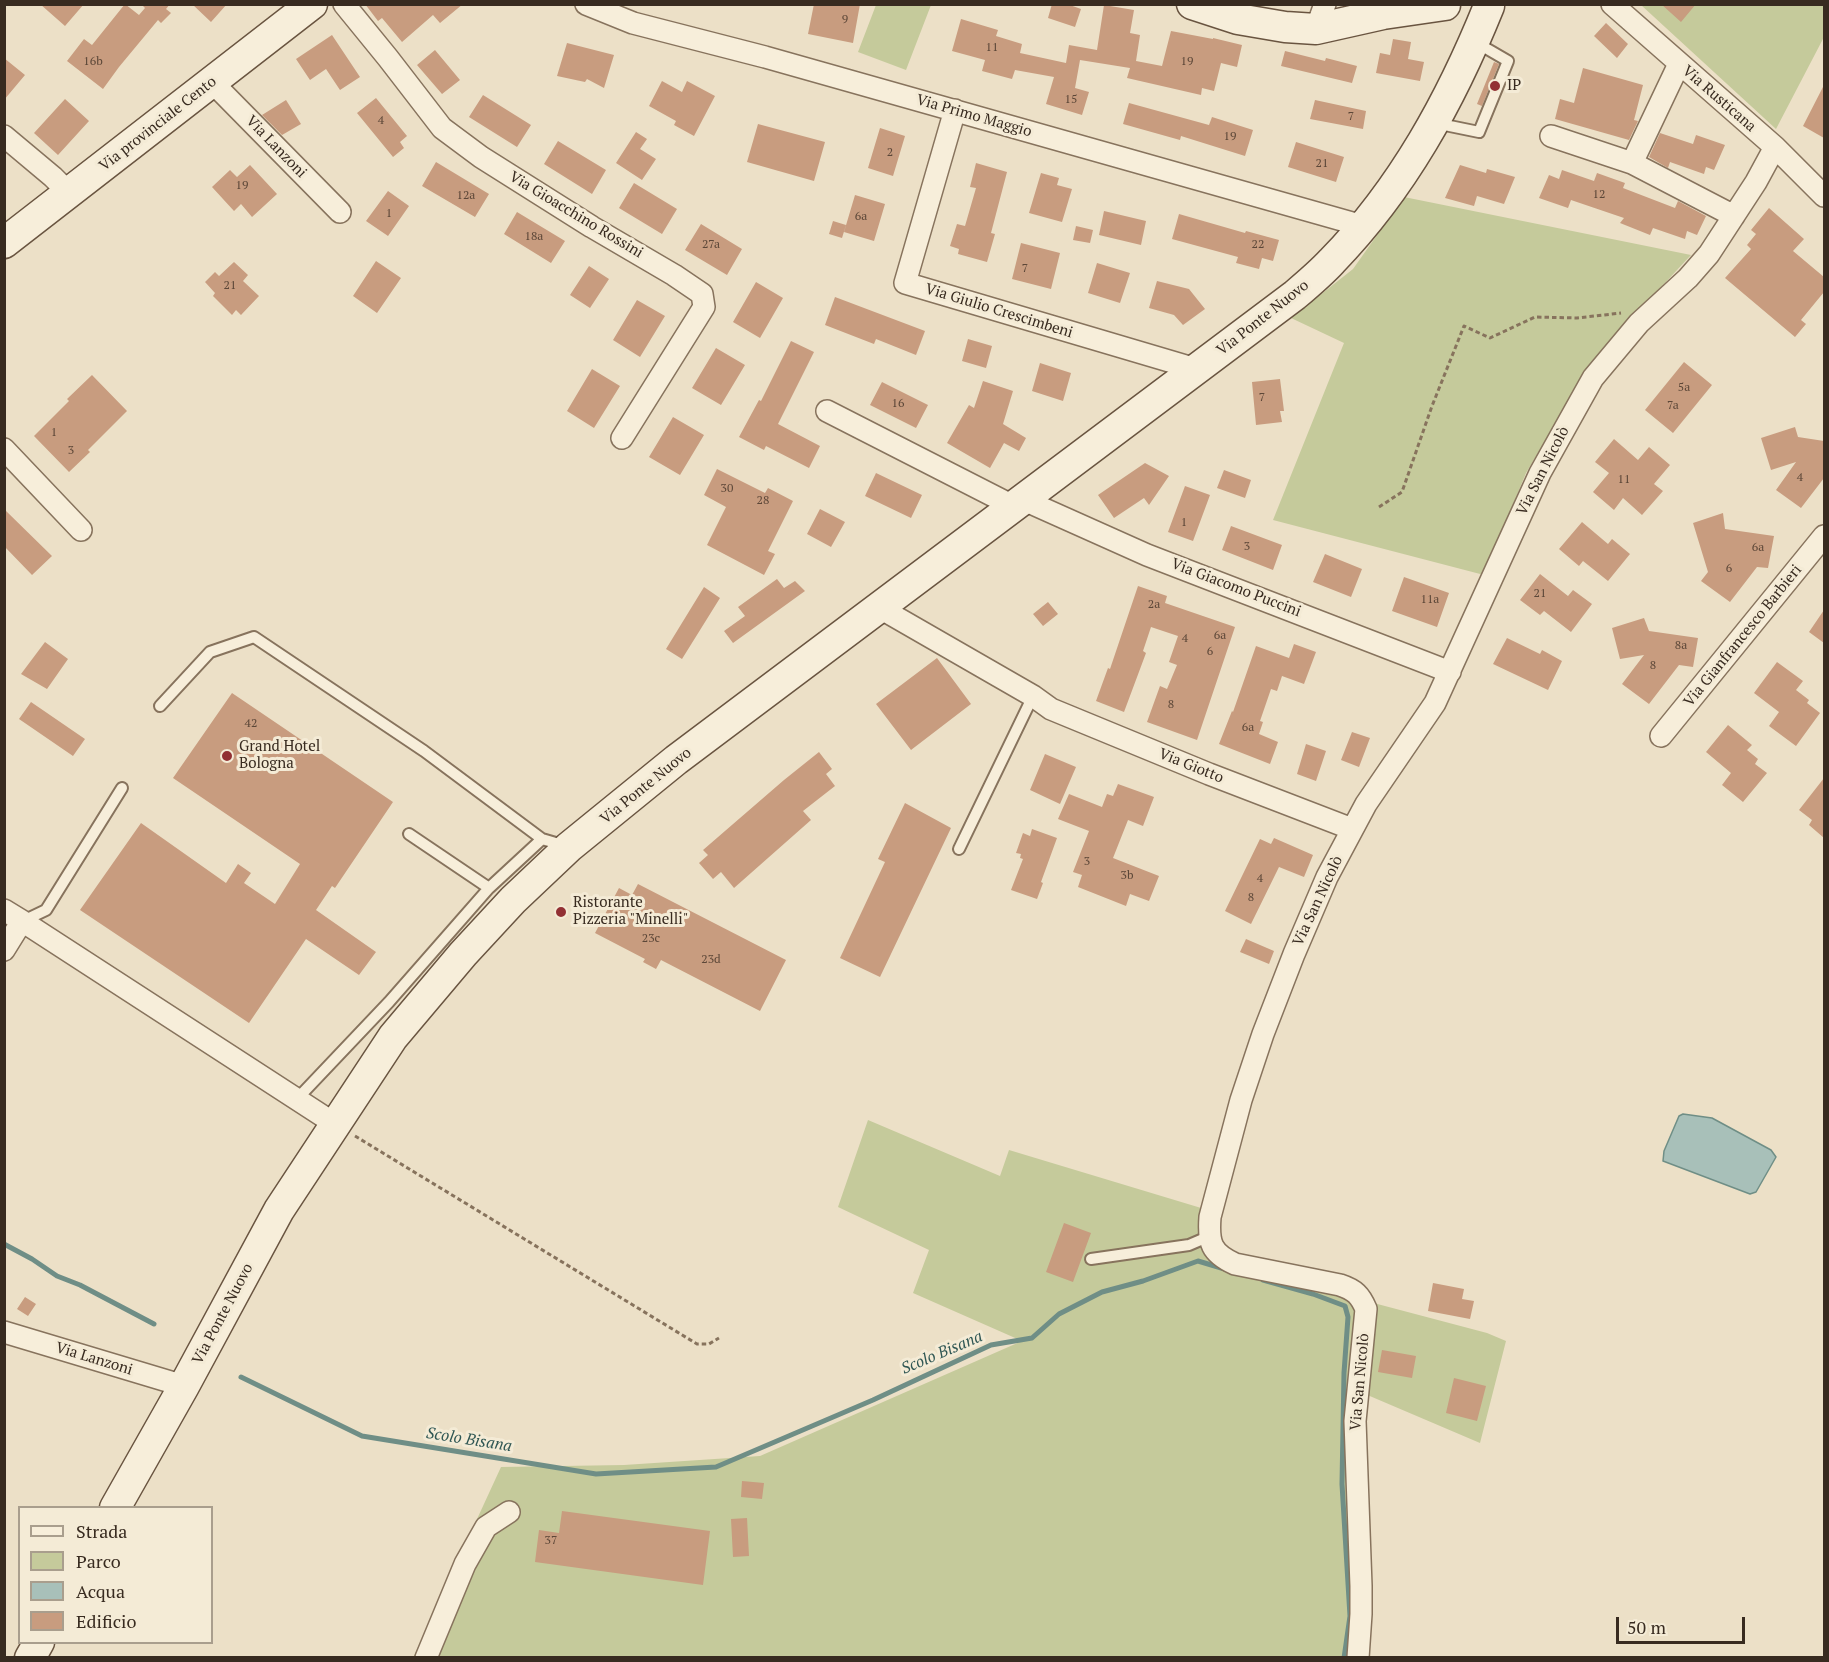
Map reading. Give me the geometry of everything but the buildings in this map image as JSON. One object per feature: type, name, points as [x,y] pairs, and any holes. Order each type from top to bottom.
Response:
[{"type":"main road","points":[[1192,4],[1238,19],[1286,27],[1321,17],[1373,10],[1449,8],[1466,16],[1475,15],[1490,5]]},
{"type":"main road","name":"Via Ponte Nuovo","points":[[116,1506],[279,1210],[335,1124],[393,1037],[463,954],[513,900],[556,843],[676,760],[1019,504],[1295,295],[1332,262],[1364,226],[1405,172],[1457,78],[1490,5]]},
{"type":"main road","name":"Via provinciale Cento","points":[[4,243],[212,82],[302,7]]},
{"type":"main road","name":"Via Ponte Nuovo","points":[[1449,8],[1461,25],[1457,78]]},
{"type":"main road","points":[[30,1658],[38,1644]]},
{"type":"street","name":"Via Gioacchino Rossini","points":[[344,4],[442,128],[492,164],[702,294],[704,307],[621,438]]},
{"type":"street","name":"Via Primo Maggio","points":[[586,4],[633,23],[765,57],[1364,226]]},
{"type":"street","name":"Via Rusticana","points":[[1612,4],[1775,147],[1824,195]]},
{"type":"street","points":[[1632,163],[1679,64]]},
{"type":"street","name":"Via Lanzoni","points":[[212,82],[340,212]]},
{"type":"street","name":"Via Giulio Crescimbeni","points":[[955,110],[905,283],[1196,369]]},
{"type":"street","points":[[4,136],[69,193]]},
{"type":"street","points":[[1551,136],[1632,163],[1734,216]]},
{"type":"street","name":"Via San Nicolò","points":[[1358,1658],[1361,1586],[1355,1421],[1366,1309],[1361,1297],[1353,1290],[1330,1283],[1235,1264],[1223,1259],[1215,1252],[1211,1244],[1210,1217],[1241,1100],[1263,1034],[1327,877],[1366,804],[1435,703],[1540,473],[1567,424],[1593,378],[1639,323],[1688,278],[1709,254],[1756,182],[1775,147]]},
{"type":"street","points":[[827,411],[1019,504]]},
{"type":"street","points":[[4,449],[81,530]]},
{"type":"street","name":"Via Giacomo Puccini","points":[[1019,504],[1450,672]]},
{"type":"street","name":"Via Gianfrancesco Barbieri","points":[[1661,736],[1824,536]]},
{"type":"street","name":"Via Giotto","points":[[880,608],[1068,717],[1352,829]]},
{"type":"street","points":[[4,950],[13,915],[335,1124]]},
{"type":"street","name":"Via Lanzoni","points":[[4,1332],[184,1386]]},
{"type":"street","points":[[426,1658],[465,1564],[486,1527],[509,1512]]},
{"type":"lane","points":[[1434,123],[1479,132],[1508,61],[1475,41]]},
{"type":"lane","points":[[160,706],[210,652],[254,637],[556,843],[489,888],[389,1002],[297,1099]]},
{"type":"lane","points":[[959,849],[1033,696]]},
{"type":"lane","points":[[13,915],[46,910],[122,788]]},
{"type":"lane","points":[[409,834],[489,888]]},
{"type":"lane","points":[[1091,1259],[1189,1245],[1210,1236]]},
{"type":"path","points":[[1379,507],[1402,492],[1432,406],[1464,326],[1490,338],[1535,317],[1577,318],[1653,310]]},
{"type":"path","points":[[335,1124],[697,1344],[709,1344],[719,1338]]},
{"type":"green space","points":[[876,5],[931,5],[906,70],[858,52]]},
{"type":"green space","points":[[1641,5],[1824,5],[1824,37],[1776,129]]},
{"type":"green space","points":[[1404,197],[1691,255],[1593,360],[1526,473],[1484,575],[1273,520],[1344,343],[1291,318],[1353,269]]},
{"type":"green space","points":[[868,1120],[1000,1176],[1009,1150],[1221,1214],[1211,1260],[1487,1333],[1506,1341],[1480,1443],[1358,1391],[1354,1657],[413,1658],[501,1467],[624,1465],[760,1456],[1022,1341],[913,1293],[929,1250],[838,1207]]},
{"type":"water","points":[[1683,1114],[1712,1118],[1771,1150],[1776,1157],[1756,1192],[1750,1194],[1663,1161],[1664,1151],[1679,1116]]},
{"type":"waterway","name":"Scolo Bisana","points":[[4,1244],[57,1276],[80,1285],[154,1324]]},
{"type":"waterway","name":"Scolo Bisana","points":[[241,1377],[362,1436],[596,1474],[716,1467],[873,1400],[991,1345],[1032,1338],[1059,1314],[1102,1292],[1143,1281],[1198,1261],[1228,1270]]},
{"type":"waterway","name":"Scolo Bisana","points":[[1263,1280],[1345,1306],[1348,1317],[1344,1373],[1342,1484],[1350,1616],[1344,1658]]},
{"type":"place","name":"IP","points":[[1495,86]]},
{"type":"place","name":"Grand Hotel Bologna","points":[[227,756]]},
{"type":"place","name":"Ristorante Pizzeria \"Minelli\"","points":[[561,912]]}]
